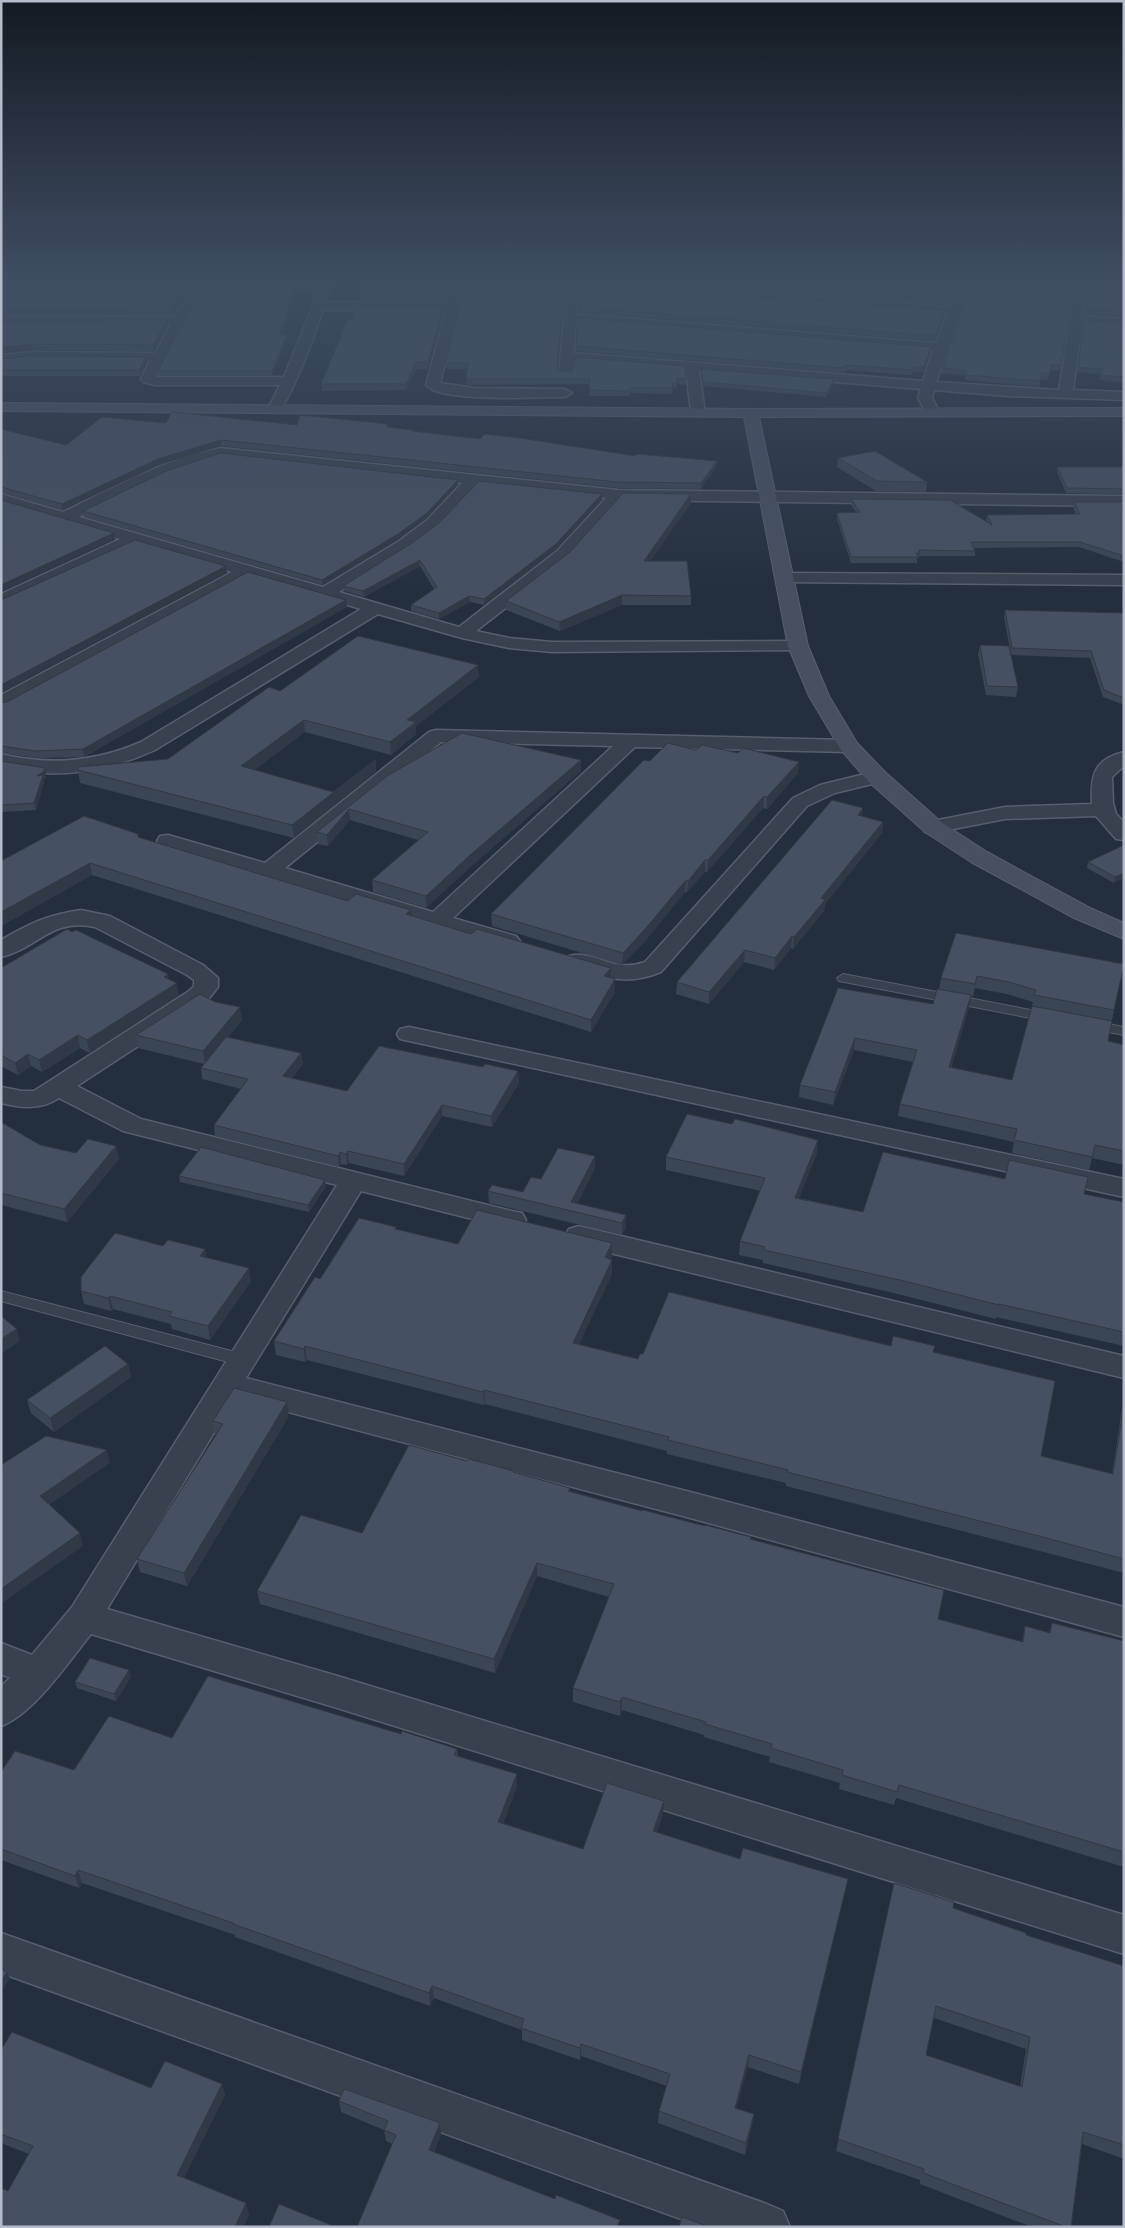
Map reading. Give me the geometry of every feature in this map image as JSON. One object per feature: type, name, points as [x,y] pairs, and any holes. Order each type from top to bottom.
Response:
[{"type":"main road","points":[[1,407],[751,413],[932,411],[1124,412]]},
{"type":"main road","points":[[751,413],[757,451],[769,498],[798,646],[820,696],[848,746],[877,777],[933,827],[979,857],[1082,913],[1124,932]]},
{"type":"street","points":[[275,409],[287,385]]},
{"type":"street","points":[[433,385],[437,388],[456,392],[565,392]]},
{"type":"street","points":[[565,385],[568,412]]},
{"type":"street","points":[[694,385],[698,412]]},
{"type":"street","points":[[916,385],[1065,395],[1124,396]]},
{"type":"street","points":[[1065,395],[1066,385]]},
{"type":"street","points":[[928,386],[924,398],[932,411]]},
{"type":"street","points":[[66,518],[166,468],[205,455],[221,452],[475,478],[618,495],[1124,501]]},
{"type":"street","points":[[325,593],[405,544],[433,523],[475,478]]},
{"type":"street","points":[[462,633],[563,554],[618,495]]},
{"type":"street","points":[[1,499],[462,633],[509,643],[552,647],[798,646]]},
{"type":"street","points":[[1,516],[26,506]]},
{"type":"street","points":[[1,601],[135,538]]},
{"type":"street","points":[[1,703],[248,570]]},
{"type":"street","points":[[785,578],[1124,580]]},
{"type":"street","points":[[1,760],[14,765],[38,768],[100,763],[131,754],[148,746],[376,608]]},
{"type":"street","points":[[268,871],[436,736],[848,746]]},
{"type":"street","points":[[438,920],[630,741]]},
{"type":"street","points":[[1124,758],[1113,763],[1102,776],[1102,810],[1110,822],[1124,834]]},
{"type":"street","points":[[557,955],[621,974],[637,974],[653,967],[800,802],[814,793],[831,787],[877,777]]},
{"type":"street","points":[[933,827],[1004,813],[1102,810]]},
{"type":"street","points":[[168,842],[530,947]]},
{"type":"street","points":[[1,950],[42,926],[60,920],[80,917],[102,922],[195,970],[206,978],[206,987],[198,996],[58,1087],[34,1100],[21,1100],[1,1095]]},
{"type":"street","points":[[409,1034],[1124,1188]]},
{"type":"street","points":[[58,1087],[132,1125],[353,1182],[1124,1367]]},
{"type":"street","points":[[1,1710],[38,1674],[84,1617],[353,1182]]},
{"type":"street","points":[[235,1372],[270,1397],[694,1506],[1124,1622]]},
{"type":"street","points":[[84,1617],[334,1691],[1124,1935]]},
{"type":"street","points":[[1,1658],[38,1674]]},
{"type":"street","points":[[1,1953],[767,2227]]},
{"type":"lane","points":[[843,978],[1056,1019]]},
{"type":"lane","points":[[1075,1022],[1124,1032]]},
{"type":"lane","points":[[1,1296],[6,1296],[235,1372]]},
{"type":"building","points":[[589,385],[672,385],[673,388],[630,388],[630,391],[589,390]]},
{"type":"building","points":[[737,385],[831,385],[827,393]]},
{"type":"building","points":[[172,412],[297,425],[300,415],[388,424],[387,427],[480,439],[485,434],[635,456],[637,454],[717,461],[701,483],[618,482],[221,440],[158,459],[62,504],[1,487],[1,429],[66,445],[102,417],[166,423]]},
{"type":"building","points":[[875,451],[927,482],[877,481],[838,458]]},
{"type":"building","points":[[221,453],[458,480],[426,514],[398,534],[322,580],[83,511],[166,471]]},
{"type":"building","points":[[1057,467],[1124,467],[1124,489],[1067,488]]},
{"type":"building","points":[[479,481],[602,494],[556,544],[484,599],[469,596],[439,613],[411,605],[437,587],[420,560],[363,591],[343,586],[412,543],[440,522]]},
{"type":"building","points":[[623,493],[691,494],[644,561],[687,561],[691,596],[622,595],[559,622],[506,601],[570,552]]},
{"type":"building","points":[[851,499],[950,500],[992,525],[987,515],[1080,514],[1074,502],[1124,502],[1124,556],[1080,542],[971,542],[975,551],[919,550],[920,553],[916,553],[918,557],[851,557],[837,513],[860,512]]},
{"type":"building","points":[[1,500],[114,533],[1,585]]},
{"type":"building","points":[[135,540],[226,566],[1,685],[1,600]]},
{"type":"building","points":[[248,572],[346,600],[83,749],[36,751],[1,746],[1,703],[7,702]]},
{"type":"building","points":[[1005,610],[1124,613],[1124,698],[1104,690],[1091,651],[1012,648]]},
{"type":"building","points":[[358,636],[478,665],[407,720],[416,722],[390,742],[304,720],[241,766],[333,792],[376,759],[292,825],[78,770],[78,767],[168,759],[269,687],[280,691]]},
{"type":"building","points":[[980,645],[1009,646],[1018,687],[987,686]]},
{"type":"building","points":[[462,733],[581,760],[469,856],[426,896],[372,880],[428,832],[349,809],[327,835],[317,832],[387,776]]},
{"type":"building","points":[[668,743],[696,750],[702,745],[738,753],[743,748],[799,762],[767,797],[764,796],[688,881],[686,880],[623,953],[491,914],[644,760],[650,761]]},
{"type":"building","points":[[1,761],[45,768],[37,776],[43,775],[34,803],[1,805]]},
{"type":"building","points":[[832,800],[863,808],[858,815],[883,822],[821,898],[825,900],[794,937],[792,936],[775,958],[745,950],[709,992],[677,982]]},
{"type":"building","points":[[84,816],[138,834],[138,837],[348,901],[356,894],[411,910],[406,914],[471,934],[477,929],[611,968],[604,976],[615,979],[591,1020],[90,863],[1,912],[1,861]]},
{"type":"building","points":[[1124,845],[1124,873],[1115,877],[1088,862]]},
{"type":"building","points":[[67,929],[72,932],[76,930],[168,974],[164,977],[177,983],[87,1040],[78,1035],[39,1060],[28,1054],[15,1063],[1,1055],[1,968]]},
{"type":"building","points":[[956,933],[1124,964],[1114,1010],[1034,995],[1036,990],[1009,982],[977,976],[975,984],[941,978]]},
{"type":"building","points":[[838,988],[933,1004],[937,989],[971,995],[949,1067],[1012,1080],[1032,1006],[1112,1021],[1108,1041],[1124,1045],[1124,1151],[1095,1145],[1092,1157],[1014,1140],[1017,1129],[900,1104],[917,1050],[855,1038],[835,1092],[800,1085]]},
{"type":"building","points":[[200,994],[215,1002],[240,1007],[203,1051],[136,1035]]},
{"type":"building","points":[[226,1037],[301,1053],[283,1076],[347,1091],[379,1046],[483,1067],[485,1064],[518,1071],[491,1116],[442,1105],[404,1164],[348,1151],[346,1154],[340,1152],[338,1156],[214,1125],[248,1079],[201,1068]]},
{"type":"building","points":[[687,1114],[732,1124],[735,1119],[818,1140],[795,1198],[863,1212],[883,1152],[1005,1179],[1009,1160],[1088,1177],[1084,1194],[1124,1202],[1124,1332],[764,1250],[765,1247],[740,1241],[765,1178],[666,1157]]},
{"type":"building","points":[[1,1122],[40,1145],[76,1153],[88,1139],[116,1146],[64,1209],[1,1193]]},
{"type":"building","points":[[201,1147],[325,1180],[308,1205],[179,1176]]},
{"type":"building","points":[[558,1148],[595,1156],[571,1202],[626,1215],[622,1223],[488,1191],[492,1185],[523,1192],[531,1177],[541,1179]]},
{"type":"building","points":[[477,1210],[612,1243],[605,1257],[612,1260],[573,1343],[638,1359],[640,1354],[643,1354],[669,1292],[891,1346],[893,1336],[935,1346],[933,1352],[1055,1381],[1041,1456],[1113,1474],[1124,1405],[1124,1559],[787,1472],[788,1470],[668,1440],[669,1437],[305,1346],[304,1349],[274,1341],[315,1277],[320,1279],[359,1218],[458,1244]]},
{"type":"building","points":[[115,1233],[163,1246],[168,1240],[205,1249],[200,1256],[249,1268],[208,1326],[169,1316],[172,1312],[110,1296],[108,1298],[81,1291],[81,1277]]},
{"type":"building","points":[[1,1316],[17,1329],[1,1339]]},
{"type":"building","points":[[105,1346],[128,1364],[50,1418],[27,1400]]},
{"type":"building","points":[[234,1388],[287,1402],[184,1573],[137,1559],[223,1424],[213,1421]]},
{"type":"building","points":[[46,1436],[107,1450],[40,1496],[80,1533],[1,1589],[1,1465]]},
{"type":"building","points":[[409,1445],[467,1461],[469,1459],[514,1471],[570,1488],[568,1491],[751,1537],[750,1539],[944,1590],[938,1619],[1023,1642],[1025,1626],[1050,1633],[1052,1623],[1124,1641],[1124,1852],[899,1785],[897,1792],[842,1775],[843,1770],[771,1748],[772,1744],[705,1724],[706,1722],[622,1697],[620,1702],[573,1688],[614,1584],[537,1563],[494,1659],[257,1591],[301,1515],[362,1533]]},
{"type":"building","points":[[90,1658],[129,1670],[114,1694],[75,1682]]},
{"type":"building","points":[[208,1676],[401,1734],[402,1731],[457,1749],[454,1755],[517,1774],[498,1822],[583,1849],[607,1783],[664,1801],[653,1831],[740,1859],[743,1848],[848,1879],[801,2072],[749,2055],[735,2108],[754,2114],[746,2143],[659,2111],[670,2074],[581,2044],[580,2048],[521,2028],[524,2019],[432,1986],[429,1993],[78,1870],[75,1876],[1,1849],[1,1772],[15,1751],[74,1770],[109,1716],[172,1738]]},
{"type":"building","points":[[894,1883],[954,1902],[953,1908],[1026,1933],[1026,1935],[1124,1966],[1124,2145],[1083,2132],[1071,2227],[1066,2227],[923,2173],[924,2169],[838,2139]],"holes":[[[936,2006],[1030,2037],[1022,2087],[926,2055]]]},
{"type":"building","points":[[1,1969],[7,1972],[1,1981]]},
{"type":"building","points":[[12,2032],[151,2088],[165,2061],[222,2084],[177,2175],[246,2203],[235,2227],[1,2227],[1,2188],[8,2191],[33,2146],[1,2134],[1,2050]]},
{"type":"building","points":[[344,2089],[440,2123],[429,2150],[555,2199],[556,2195],[620,2220],[617,2227],[357,2227],[396,2135],[384,2130],[388,2121],[339,2101]]},
{"type":"building","points":[[279,2204],[336,2227],[269,2227]]},
{"type":"building","points":[[682,2217],[709,2227],[679,2227]]}]
